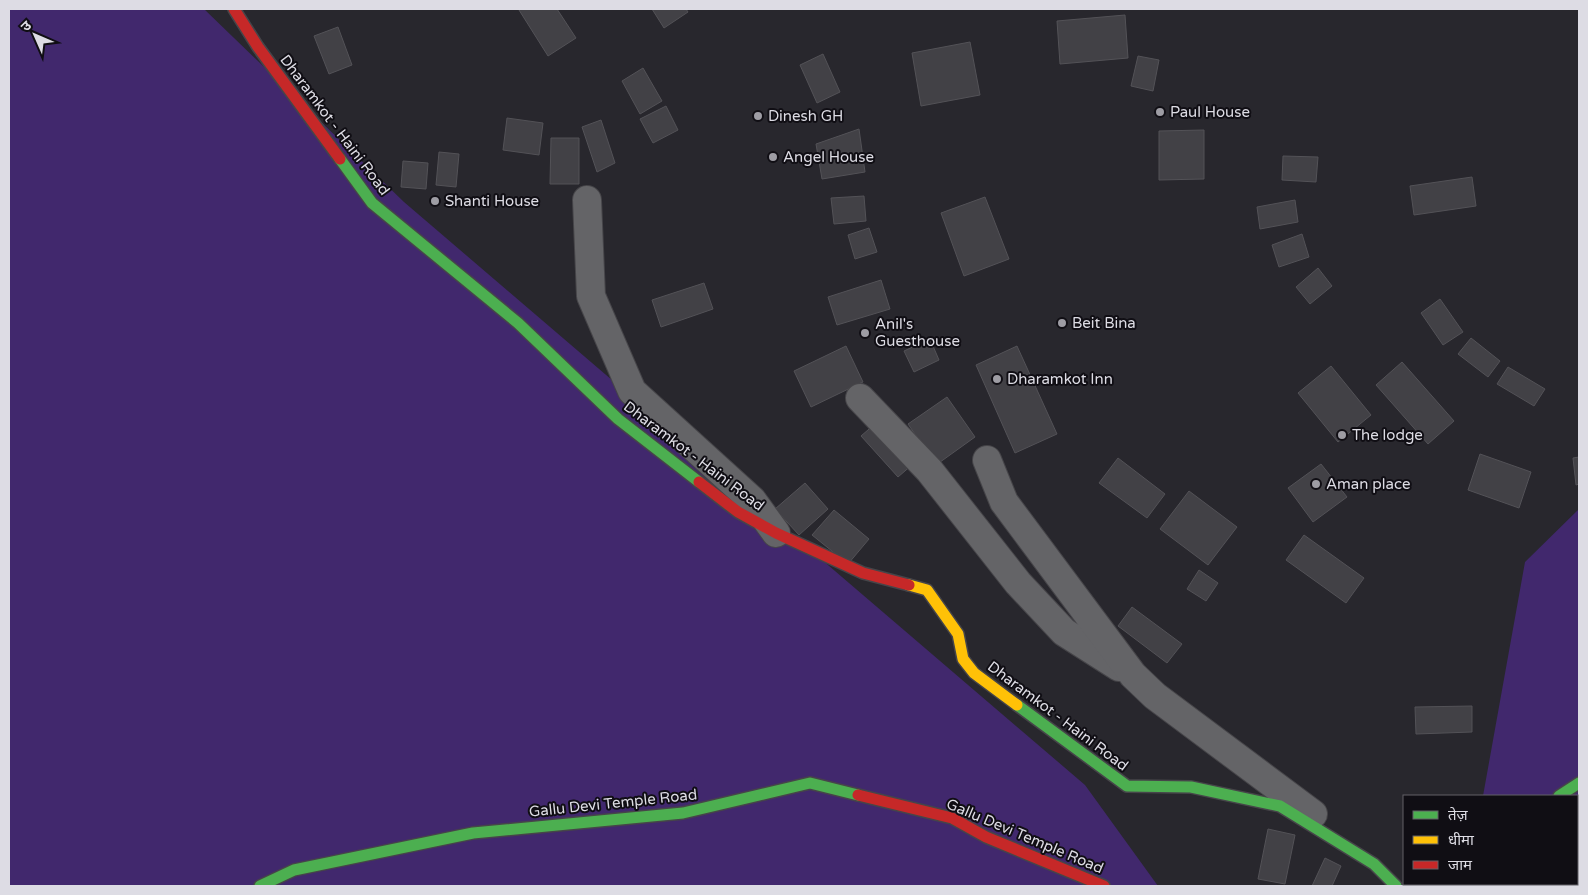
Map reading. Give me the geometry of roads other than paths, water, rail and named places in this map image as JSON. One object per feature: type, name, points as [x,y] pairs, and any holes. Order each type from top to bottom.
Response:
[{"type":"street","name":"Dharamkot - Haini Road","points":[[234,9],[258,47],[372,203],[518,324],[618,419],[738,512],[776,533],[863,573],[927,590],[958,634],[963,659],[974,673],[1127,786],[1191,787],[1280,806],[1374,864],[1396,886]]},
{"type":"street","points":[[587,200],[591,296],[632,391],[752,500],[776,533]]},
{"type":"street","points":[[860,398],[929,470],[1018,583],[1064,632],[1133,675]]},
{"type":"street","points":[[987,460],[1004,502],[1133,675],[1155,696],[1340,834],[1374,864]]},
{"type":"street","name":"Gallu Devi Temple Road","points":[[260,886],[294,870],[473,833],[683,813],[810,783],[952,818],[986,837],[1104,886]]},
{"type":"street","points":[[1561,795],[1579,783]]},
{"type":"place","name":"Paul House","points":[[1160,112]]},
{"type":"place","name":"Dinesh GH","points":[[758,116]]},
{"type":"place","name":"Angel House","points":[[773,157]]},
{"type":"place","name":"Shanti House","points":[[435,201]]},
{"type":"place","name":"Beit Bina","points":[[1062,323]]},
{"type":"place","name":"Anil's Guesthouse","points":[[865,333]]},
{"type":"place","name":"Dharamkot Inn","points":[[997,379]]},
{"type":"place","name":"The lodge","points":[[1342,435]]},
{"type":"place","name":"Aman place","points":[[1316,484]]}]
